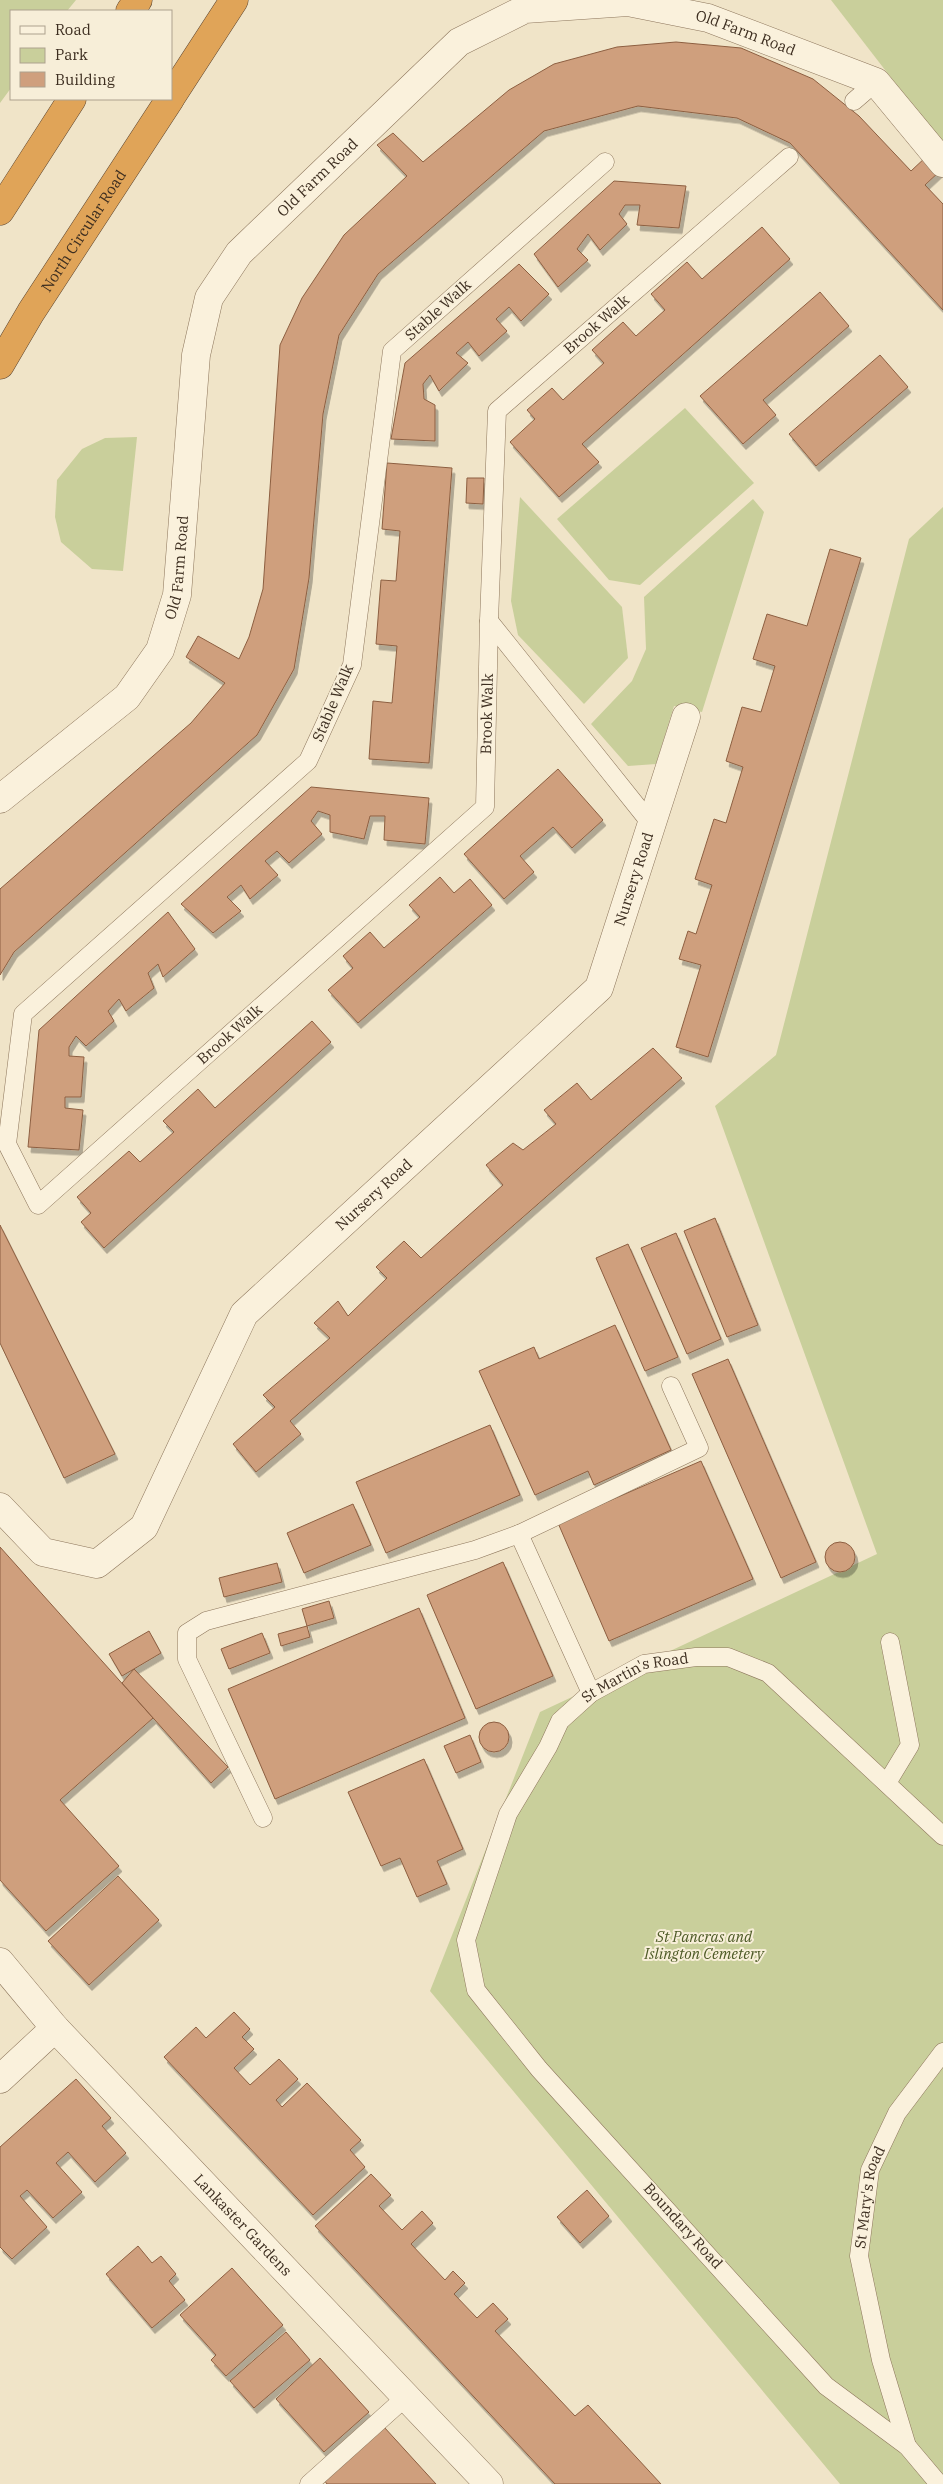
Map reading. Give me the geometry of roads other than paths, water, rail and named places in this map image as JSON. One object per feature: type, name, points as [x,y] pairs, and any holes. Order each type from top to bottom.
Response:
[{"type":"highway","name":"North Circular Road","points":[[172,96],[234,0]]},
{"type":"highway","points":[[0,211],[71,100]]},
{"type":"highway","name":"North Circular Road","points":[[0,365],[31,312],[170,100]]},
{"type":"street","name":"Old Farm Road","points":[[0,799],[127,697],[160,650],[177,595],[196,355],[209,298],[239,253],[458,42],[525,9],[628,2],[708,18],[876,82],[943,163]]},
{"type":"street","name":"Nursery Road","points":[[0,1507],[43,1552],[98,1564],[144,1527],[244,1314],[599,988],[686,717]]},
{"type":"street","name":"Lankaster Gardens","points":[[0,1962],[55,2028],[489,2484]]},
{"type":"street","points":[[0,2079],[55,2028]]},
{"type":"lane","points":[[854,101],[876,82]]},
{"type":"lane","name":"Brook Walk","points":[[38,1204],[485,807],[489,621],[497,411],[790,157]]},
{"type":"lane","name":"Stable Walk","points":[[38,1204],[7,1144],[23,1014],[308,761],[352,666],[392,351],[605,162]]},
{"type":"lane","points":[[489,621],[652,825]]},
{"type":"lane","points":[[263,1818],[187,1660],[187,1633],[206,1621],[475,1550],[519,1534],[699,1448],[671,1386]]},
{"type":"lane","points":[[519,1534],[591,1693]]},
{"type":"lane","points":[[887,1783],[910,1745],[890,1642]]},
{"type":"lane","name":"St Martin's Road","points":[[476,1990],[466,1940],[508,1814],[548,1747],[560,1721],[591,1693],[644,1664],[696,1657],[728,1657],[768,1674],[943,1836]]},
{"type":"lane","name":"Boundary Road","points":[[476,1990],[539,2069],[826,2386],[907,2446]]},
{"type":"lane","name":"St Mary's Road","points":[[907,2446],[881,2360],[860,2256],[870,2170],[897,2113],[943,2052]]},
{"type":"lane","points":[[309,2484],[407,2396]]},
{"type":"lane","points":[[907,2446],[939,2484]]},
{"type":"park label","name":"St Pancras and Islington Cemetery","points":[[704,1946]]}]
